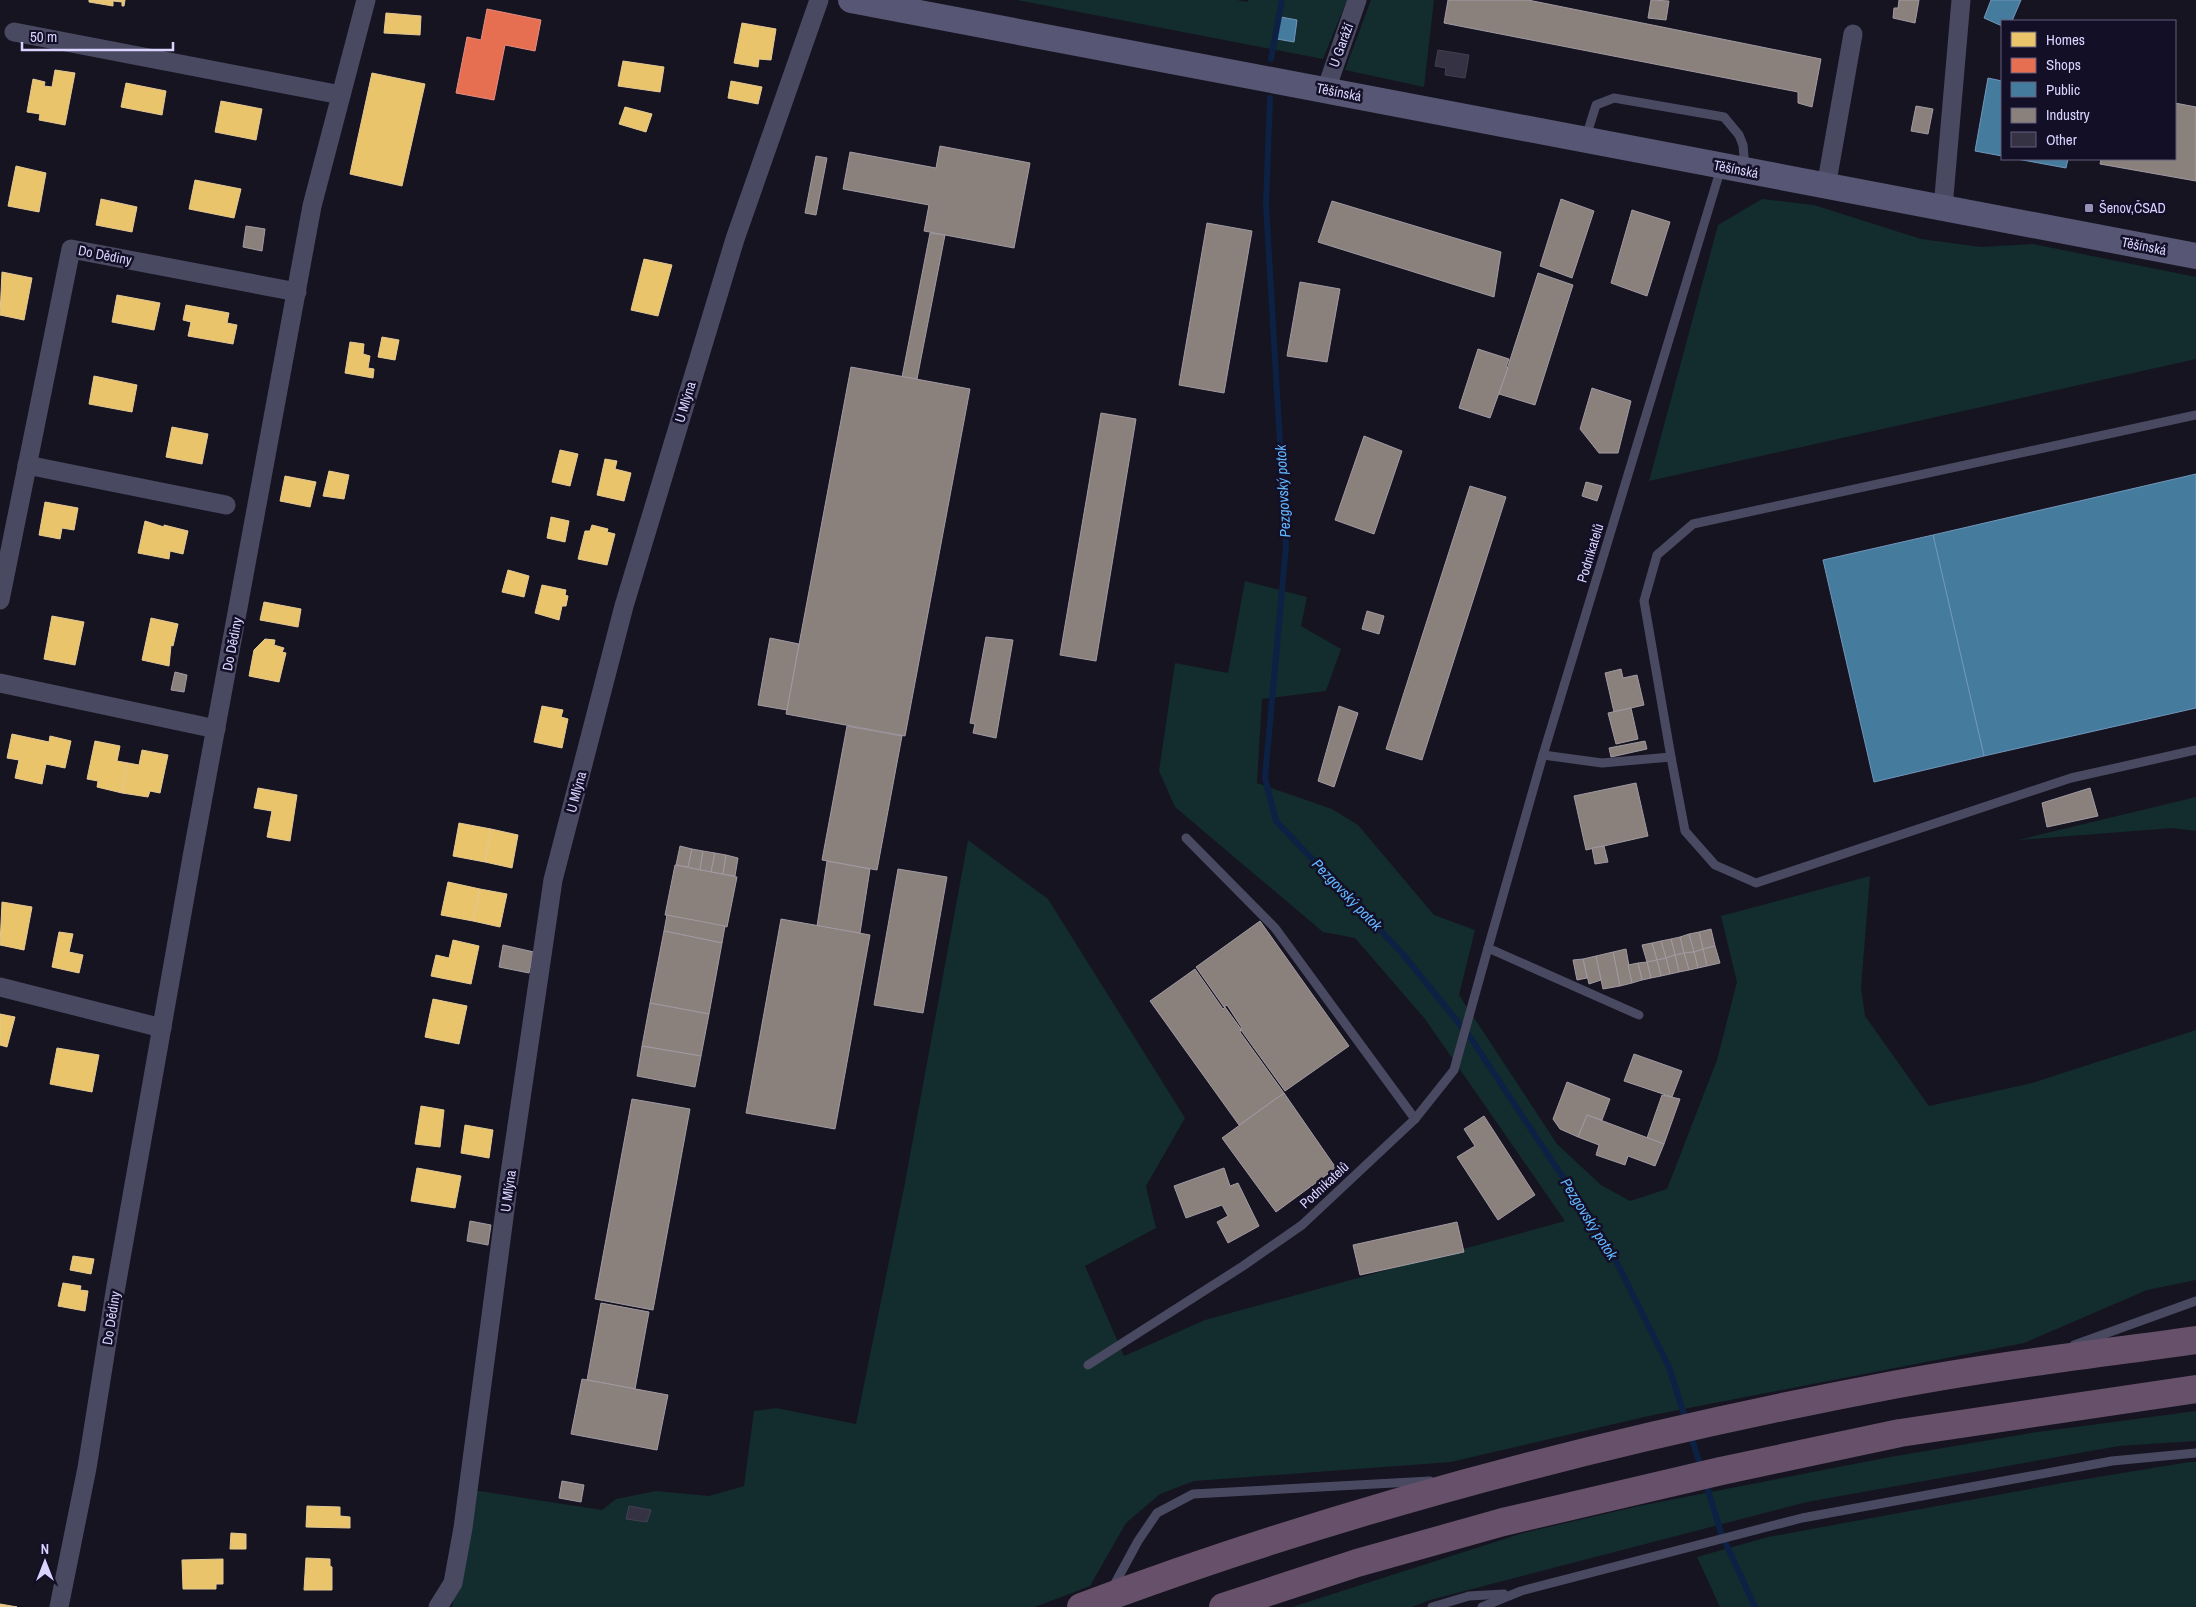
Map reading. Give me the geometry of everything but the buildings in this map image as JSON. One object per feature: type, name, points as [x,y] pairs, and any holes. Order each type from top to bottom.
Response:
[{"type":"highway","points":[[1081,1607],[1264,1542],[1483,1478],[1691,1427],[1895,1385],[2018,1365],[2196,1340]]},
{"type":"highway","points":[[1223,1607],[1357,1563],[1503,1522],[1721,1471],[1900,1433],[2196,1390]]},
{"type":"main road","name":"Těšínská","points":[[851,0],[2196,256]]},
{"type":"street","name":"Do Dědiny","points":[[59,1607],[86,1468],[162,1028],[312,206],[366,0]]},
{"type":"street","name":"U Mlýna","points":[[438,1607],[453,1583],[462,1528],[553,880],[624,606],[726,267],[819,0]]},
{"type":"street","name":"U Garáží","points":[[1326,90],[1357,0]]},
{"type":"street","points":[[1943,208],[1961,0]]},
{"type":"street","points":[[14,32],[341,95]]},
{"type":"street","points":[[1826,187],[1853,34]]},
{"type":"street","name":"Do Dědiny","points":[[0,600],[71,249],[297,292]]},
{"type":"street","points":[[27,465],[226,505]]},
{"type":"street","points":[[0,683],[216,730]]},
{"type":"street","points":[[0,987],[162,1028]]},
{"type":"lane","points":[[1585,139],[1596,105],[1614,98],[1724,118],[1739,135],[1743,145],[1733,168]]},
{"type":"lane","name":"Podnikatelů","points":[[1088,1365],[1243,1266],[1302,1225],[1415,1119],[1454,1070],[1543,755],[1733,168]]},
{"type":"lane","points":[[2196,415],[1693,524],[1657,555],[1644,601],[1670,757],[1685,832],[1716,865],[1756,883],[2071,778],[2196,750]]},
{"type":"lane","points":[[1543,755],[1602,763],[1670,757]]},
{"type":"lane","points":[[1186,838],[1275,928],[1415,1119]]},
{"type":"lane","points":[[1488,948],[1639,1015]]},
{"type":"lane","points":[[2018,1365],[2196,1301]]},
{"type":"lane","points":[[1482,1607],[1511,1594],[1802,1518],[2112,1461],[2196,1453]]},
{"type":"lane","points":[[1107,1597],[1138,1541],[1157,1513],[1193,1494],[1483,1478]]},
{"type":"lane","points":[[1432,1607],[1469,1596],[1511,1594]]},
{"type":"green space","points":[[1017,0],[1237,0],[1247,2],[1249,0],[1347,0],[1323,59]]},
{"type":"green space","points":[[1371,0],[1434,0],[1424,87],[1345,70]]},
{"type":"green space","points":[[1762,199],[1814,205],[1921,239],[1981,247],[2033,244],[2196,277],[2196,359],[1649,481],[1718,225]]},
{"type":"green space","points":[[1245,581],[1307,597],[1301,626],[1341,649],[1326,691],[1262,699],[1257,783],[1332,809],[1358,825],[1434,915],[1475,930],[1459,995],[1557,1144],[1601,1185],[1630,1201],[1667,1189],[1717,1060],[1737,982],[1721,916],[1870,876],[1861,988],[1865,1016],[1929,1106],[2032,1083],[2196,1030],[2196,1280],[2147,1290],[2024,1343],[1653,1415],[1451,1462],[1194,1481],[1160,1494],[1126,1523],[1090,1586],[1035,1607],[452,1607],[473,1490],[602,1510],[616,1499],[656,1491],[709,1496],[744,1486],[754,1411],[776,1408],[856,1424],[904,1188],[968,840],[1048,899],[1185,1118],[1146,1186],[1156,1228],[1085,1266],[1124,1356],[1205,1320],[1565,1221],[1425,1019],[1355,938],[1323,932],[1175,807],[1159,771],[1175,663],[1228,673]]},
{"type":"green space","points":[[2196,797],[2196,831],[2173,828],[2018,840]]},
{"type":"green space","points":[[2196,1411],[2196,1441],[2119,1446],[1807,1502],[1430,1600],[1412,1607],[1292,1607],[1523,1533],[1639,1506],[1890,1457],[2031,1433]]},
{"type":"green space","points":[[2196,1462],[2196,1607],[1720,1607],[1697,1557],[1768,1537],[2062,1483]]},
{"type":"waterway","name":"Pezgovský potok","points":[[1271,59],[1282,0]]},
{"type":"waterway","name":"Pezgovský potok","points":[[1270,98],[1266,205],[1286,546],[1265,778],[1276,821],[1402,953],[1470,1037],[1609,1247],[1669,1367],[1686,1421]]},
{"type":"waterway","name":"Pezgovský potok","points":[[1690,1433],[1701,1468]]},
{"type":"waterway","name":"Pezgovský potok","points":[[1705,1480],[1721,1533],[1755,1607]]},
{"type":"place","name":"Šenov,ČSAD","points":[[2089,208]]}]
